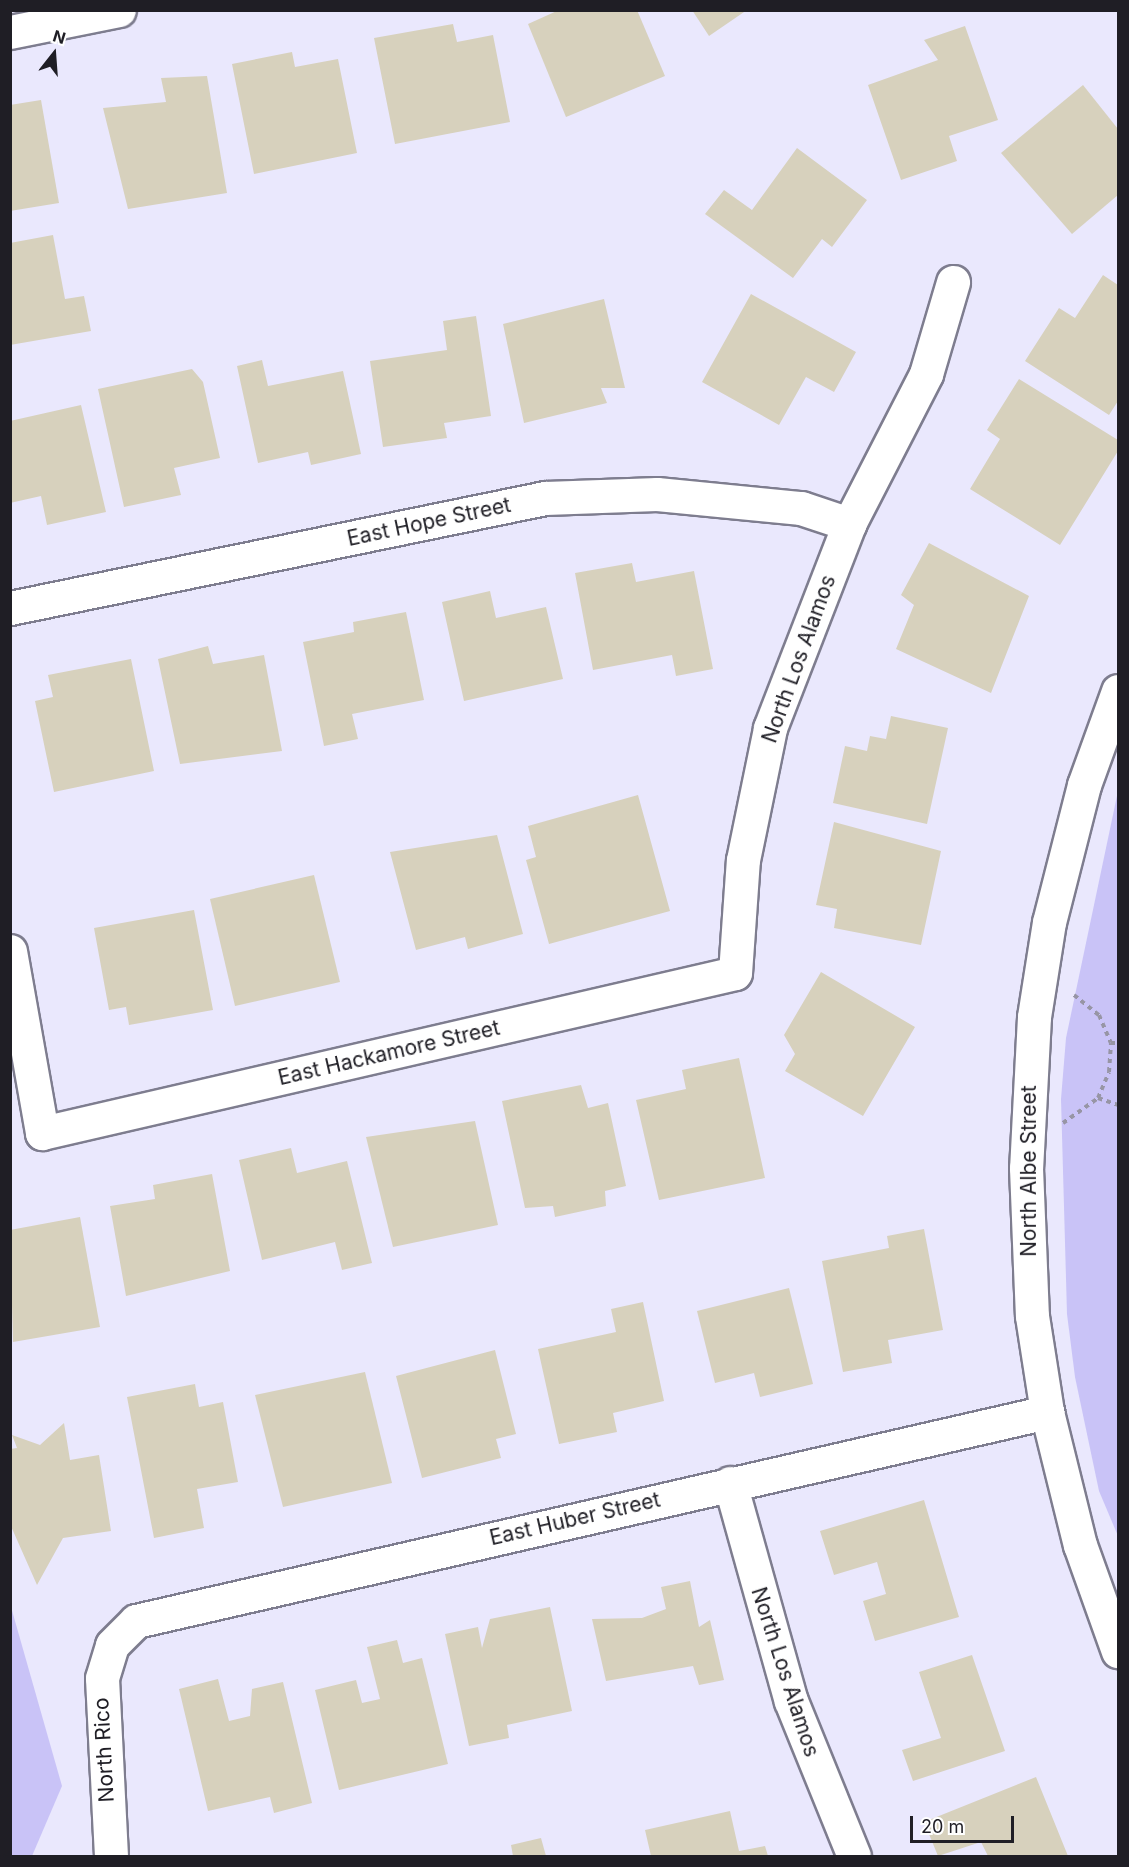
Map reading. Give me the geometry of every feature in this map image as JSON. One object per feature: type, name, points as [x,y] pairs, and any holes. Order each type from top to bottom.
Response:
[{"type":"street","points":[[10,32],[119,10]]},
{"type":"street","name":"North Los Alamos","points":[[735,973],[743,860],[770,728],[849,524],[926,374],[953,282]]},
{"type":"street","name":"East Hope Street","points":[[10,608],[545,498],[657,494],[801,508],[849,524]]},
{"type":"street","name":"North Albe Street","points":[[1119,691],[1071,829],[1034,1017],[1026,1218],[1032,1316],[1047,1412],[1067,1500],[1119,1651]]},
{"type":"street","name":"East Hackamore Street","points":[[10,951],[42,1133],[735,973]]},
{"type":"street","name":"East Huber Street","points":[[112,1645],[149,1616],[1047,1412]]},
{"type":"street","name":"North Los Alamos","points":[[730,1483],[781,1669],[854,1857]]},
{"type":"street","name":"North Rico","points":[[111,1857],[100,1693],[112,1645]]},
{"type":"path","points":[[1061,1123],[1098,1098],[1109,1071],[1111,1043],[1099,1015],[1074,995]]},
{"type":"path","points":[[1111,1043],[1119,1043]]},
{"type":"path","points":[[1098,1098],[1119,1105]]},
{"type":"shaded area","points":[[1118,791],[1118,1536],[1099,1491],[1075,1377],[1067,1314],[1061,1099],[1066,1038]]},
{"type":"shaded area","points":[[11,1607],[62,1786],[32,1856],[11,1856]]},
{"type":"building","points":[[559,10],[637,10],[665,76],[566,117],[528,24]]},
{"type":"building","points":[[692,10],[747,10],[709,36]]},
{"type":"building","points":[[453,24],[457,42],[493,35],[510,122],[395,144],[374,38]]},
{"type":"building","points":[[965,26],[998,120],[949,136],[957,161],[901,180],[868,85],[938,60],[924,40]]},
{"type":"building","points":[[292,52],[295,67],[338,59],[357,153],[254,174],[232,64]]},
{"type":"building","points":[[207,76],[227,193],[128,209],[103,108],[166,102],[161,78]]},
{"type":"building","points":[[1083,85],[1118,129],[1118,195],[1072,234],[1001,153]]},
{"type":"building","points":[[41,100],[59,203],[10,211],[10,105]]},
{"type":"building","points":[[797,148],[867,200],[832,247],[822,239],[793,278],[705,214],[724,190],[752,210]]},
{"type":"building","points":[[53,235],[65,299],[84,296],[91,331],[10,345],[10,243]]},
{"type":"building","points":[[1103,275],[1118,285],[1118,401],[1109,415],[1025,361],[1059,308],[1075,318]]},
{"type":"building","points":[[751,294],[856,352],[834,392],[806,377],[779,425],[702,382]]},
{"type":"building","points":[[604,299],[625,388],[601,388],[607,403],[524,423],[503,324]]},
{"type":"building","points":[[476,316],[491,416],[444,423],[447,438],[383,447],[370,361],[447,350],[443,321]]},
{"type":"building","points":[[262,360],[268,386],[343,371],[361,454],[311,465],[308,452],[258,463],[237,366]]},
{"type":"building","points":[[192,369],[203,382],[220,458],[174,468],[181,495],[124,507],[98,389]]},
{"type":"building","points":[[1019,379],[1118,440],[1118,451],[1060,545],[970,489],[1000,439],[987,430]]},
{"type":"building","points":[[81,405],[106,512],[47,525],[41,496],[10,503],[10,421]]},
{"type":"building","points":[[929,543],[1029,596],[991,693],[896,649],[914,605],[901,595]]},
{"type":"building","points":[[632,563],[636,582],[694,571],[713,669],[676,676],[672,655],[593,670],[575,573]]},
{"type":"building","points":[[490,591],[496,618],[546,607],[563,679],[464,701],[442,602]]},
{"type":"building","points":[[406,612],[424,700],[352,714],[358,739],[324,746],[303,642],[354,632],[353,622]]},
{"type":"building","points":[[208,646],[213,664],[264,655],[282,751],[180,764],[158,659]]},
{"type":"building","points":[[131,659],[154,771],[54,792],[35,701],[53,697],[48,675]]},
{"type":"building","points":[[891,716],[948,728],[927,824],[833,803],[845,746],[867,751],[870,736],[886,739]]},
{"type":"building","points":[[638,795],[670,911],[549,944],[526,860],[536,857],[528,826]]},
{"type":"building","points":[[834,822],[941,851],[921,945],[834,928],[837,909],[816,905]]},
{"type":"building","points":[[497,835],[523,934],[468,949],[465,937],[416,950],[390,852]]},
{"type":"building","points":[[314,875],[340,982],[235,1006],[210,899]]},
{"type":"building","points":[[194,910],[213,1010],[129,1025],[126,1007],[109,1010],[94,928]]},
{"type":"building","points":[[821,972],[915,1027],[863,1116],[785,1071],[795,1054],[784,1035]]},
{"type":"building","points":[[739,1058],[765,1178],[659,1200],[636,1100],[686,1089],[682,1070]]},
{"type":"building","points":[[581,1085],[588,1108],[608,1103],[626,1186],[605,1191],[606,1206],[555,1217],[553,1206],[525,1208],[502,1101]]},
{"type":"building","points":[[475,1121],[498,1225],[393,1247],[366,1137]]},
{"type":"building","points":[[291,1148],[297,1173],[347,1161],[372,1263],[342,1270],[335,1242],[262,1260],[239,1160]]},
{"type":"building","points":[[212,1174],[230,1271],[126,1296],[110,1206],[155,1199],[153,1185]]},
{"type":"building","points":[[80,1217],[100,1327],[13,1342],[10,1230]]},
{"type":"building","points":[[924,1229],[943,1330],[888,1340],[892,1363],[843,1372],[822,1261],[889,1248],[887,1236]]},
{"type":"building","points":[[789,1288],[813,1384],[760,1397],[754,1373],[715,1383],[697,1311]]},
{"type":"building","points":[[643,1302],[664,1401],[613,1413],[617,1432],[559,1444],[538,1349],[616,1332],[611,1309]]},
{"type":"building","points":[[495,1350],[516,1434],[496,1439],[501,1458],[422,1478],[396,1376]]},
{"type":"building","points":[[365,1372],[392,1483],[283,1507],[255,1395]]},
{"type":"building","points":[[195,1384],[199,1407],[223,1402],[238,1482],[197,1489],[204,1528],[154,1538],[127,1397]]},
{"type":"building","points":[[64,1423],[70,1460],[99,1455],[111,1531],[63,1538],[37,1585],[10,1524],[10,1449],[17,1448],[12,1435],[40,1445]]},
{"type":"building","points":[[924,1500],[959,1617],[875,1641],[863,1601],[886,1594],[877,1562],[834,1575],[820,1531]]},
{"type":"building","points":[[690,1581],[699,1627],[710,1620],[724,1680],[699,1685],[693,1666],[606,1681],[592,1619],[642,1618],[666,1609],[661,1587]]},
{"type":"building","points":[[550,1607],[572,1711],[507,1725],[509,1738],[469,1746],[445,1634],[478,1627],[482,1648],[490,1619]]},
{"type":"building","points":[[397,1640],[403,1663],[422,1658],[448,1764],[339,1790],[315,1690],[356,1680],[362,1703],[380,1699],[367,1647]]},
{"type":"building","points":[[972,1655],[1005,1751],[913,1781],[902,1750],[941,1738],[919,1672]]},
{"type":"building","points":[[218,1679],[229,1721],[250,1716],[252,1689],[283,1682],[312,1803],[274,1813],[270,1797],[208,1811],[179,1689]]},
{"type":"building","points":[[1036,1777],[1068,1856],[988,1856],[981,1842],[938,1856],[924,1822]]},
{"type":"building","points":[[730,1811],[739,1851],[765,1846],[768,1856],[651,1856],[645,1830]]},
{"type":"building","points":[[541,1838],[546,1856],[513,1856],[511,1845]]}]
